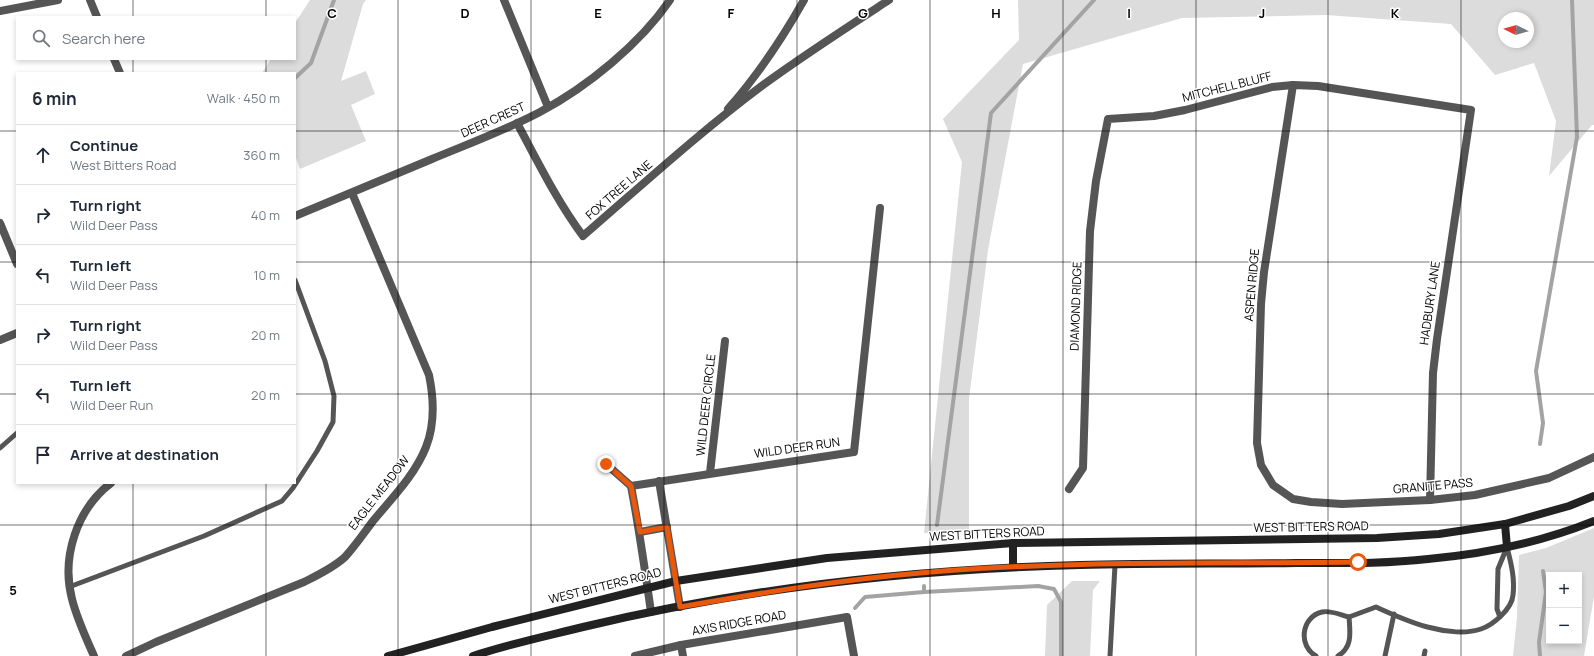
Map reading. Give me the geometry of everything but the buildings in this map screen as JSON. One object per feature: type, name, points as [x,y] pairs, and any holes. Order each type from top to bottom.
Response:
[{"type":"main road","name":"WEST BITTERS ROAD","points":[[388,656],[506,623],[676,581],[827,558],[1013,543],[1377,538],[1438,534],[1505,524],[1569,506],[1594,496]]},
{"type":"main road","points":[[473,656],[558,633],[651,612],[774,590],[838,582],[921,573],[1013,567],[1427,560],[1507,547],[1578,528],[1594,522]]},
{"type":"main road","points":[[1505,524],[1507,547]]},
{"type":"main road","points":[[1013,543],[1013,567]]},
{"type":"street","points":[[0,11],[58,0]]},
{"type":"street","points":[[90,0],[97,16]]},
{"type":"street","points":[[504,0],[548,107]]},
{"type":"street","name":"DEER CREST","points":[[296,216],[517,123],[548,107],[576,90],[610,64],[641,35],[670,0]]},
{"type":"street","name":"FOX TREE LANE","points":[[714,124],[756,74],[787,30],[804,0]]},
{"type":"street","name":"FOX TREE LANE","points":[[517,123],[567,215],[583,236],[714,124],[762,86],[814,49],[889,0]]},
{"type":"street","points":[[114,60],[120,72]]},
{"type":"street","name":"MITCHELL BLUFF","points":[[1108,120],[1154,116],[1185,110],[1255,90],[1293,85],[1318,86],[1471,110]]},
{"type":"street","name":"ASPEN RIDGE","points":[[1273,485],[1261,465],[1257,443],[1261,304],[1264,272],[1293,85]]},
{"type":"street","name":"HADBURY LANE","points":[[1430,500],[1433,373],[1471,110]]},
{"type":"street","name":"DIAMOND RIDGE","points":[[1069,489],[1083,468],[1090,231],[1096,181],[1108,120]]},
{"type":"street","name":"EAGLE MEADOW","points":[[126,656],[156,642],[326,572],[344,557],[408,478],[421,458],[430,435],[433,417],[432,387],[429,375],[352,192]]},
{"type":"street","name":"WILD DEER RUN","points":[[631,486],[854,452],[880,208]]},
{"type":"street","points":[[0,223],[16,262]]},
{"type":"street","points":[[0,340],[16,333]]},
{"type":"street","name":"WILD DEER CIRCLE","points":[[710,473],[725,340]]},
{"type":"street","name":"GRANITE PASS","points":[[1273,485],[1293,498],[1311,502],[1365,504],[1430,500],[1475,495],[1549,478],[1594,457]]},
{"type":"street","points":[[606,464],[631,486],[640,532],[640,546],[651,612]]},
{"type":"street","points":[[659,481],[680,607]]},
{"type":"street","points":[[94,656],[81,628],[72,599],[68,575],[70,551],[77,528],[89,506],[104,488],[110,484]]},
{"type":"street","points":[[640,532],[667,527]]},
{"type":"street","name":"AXIS RIDGE ROAD","points":[[635,656],[681,646],[847,617],[854,656]]},
{"type":"street","points":[[681,646],[683,656]]},
{"type":"lane","points":[[296,283],[325,361],[334,396],[333,422],[317,451],[296,483]]},
{"type":"lane","points":[[0,448],[16,435]]},
{"type":"lane","points":[[70,587],[204,536],[282,501],[296,484]]},
{"type":"lane","points":[[1500,617],[1497,609],[1498,569],[1507,547]]},
{"type":"lane","points":[[1316,656],[1308,650],[1305,643],[1305,627],[1309,620],[1322,612],[1330,612],[1349,617],[1376,607],[1434,629],[1464,631],[1481,629],[1500,617],[1510,606],[1513,596],[1513,568],[1507,547]]},
{"type":"lane","points":[[1110,656],[1115,565]]},
{"type":"lane","points":[[1385,656],[1394,614]]},
{"type":"lane","points":[[1338,656],[1347,648],[1350,641],[1349,617]]},
{"type":"shaded area","points":[[310,0],[366,0],[363,4],[341,81],[366,71],[375,94],[351,105],[366,141],[300,169],[296,158],[296,72],[263,72],[270,60],[296,60],[296,21]]},
{"type":"shaded area","points":[[1018,0],[1594,0],[1594,125],[1592,125],[1549,176],[1556,121],[1534,63],[1495,75],[1451,24],[1326,15],[1182,18],[1023,64],[988,250],[969,399],[969,532],[924,533],[962,162],[943,119],[1019,40]]},
{"type":"shaded area","points":[[1594,528],[1594,596],[1584,656],[1513,656],[1517,617],[1519,555],[1546,548]]},
{"type":"shaded area","points":[[1072,581],[1100,581],[1093,590],[1090,656],[1045,656],[1047,605]]},
{"type":"waterway","points":[[296,77],[311,63],[334,0]]},
{"type":"waterway","points":[[937,525],[991,113],[1094,0]]},
{"type":"waterway","points":[[1540,444],[1543,423],[1536,371],[1577,137],[1572,0]]},
{"type":"waterway","points":[[1540,656],[1539,642],[1546,592],[1543,571]]},
{"type":"waterway","points":[[924,586],[924,592],[1038,586],[1054,589],[1061,602],[1061,656]]},
{"type":"waterway","points":[[855,608],[865,597],[924,592]]},
{"type":"route","points":[[606,464],[631,486],[640,532],[667,527],[680,607],[774,590],[921,573],[1013,567],[1082,565],[1358,562]]}]
